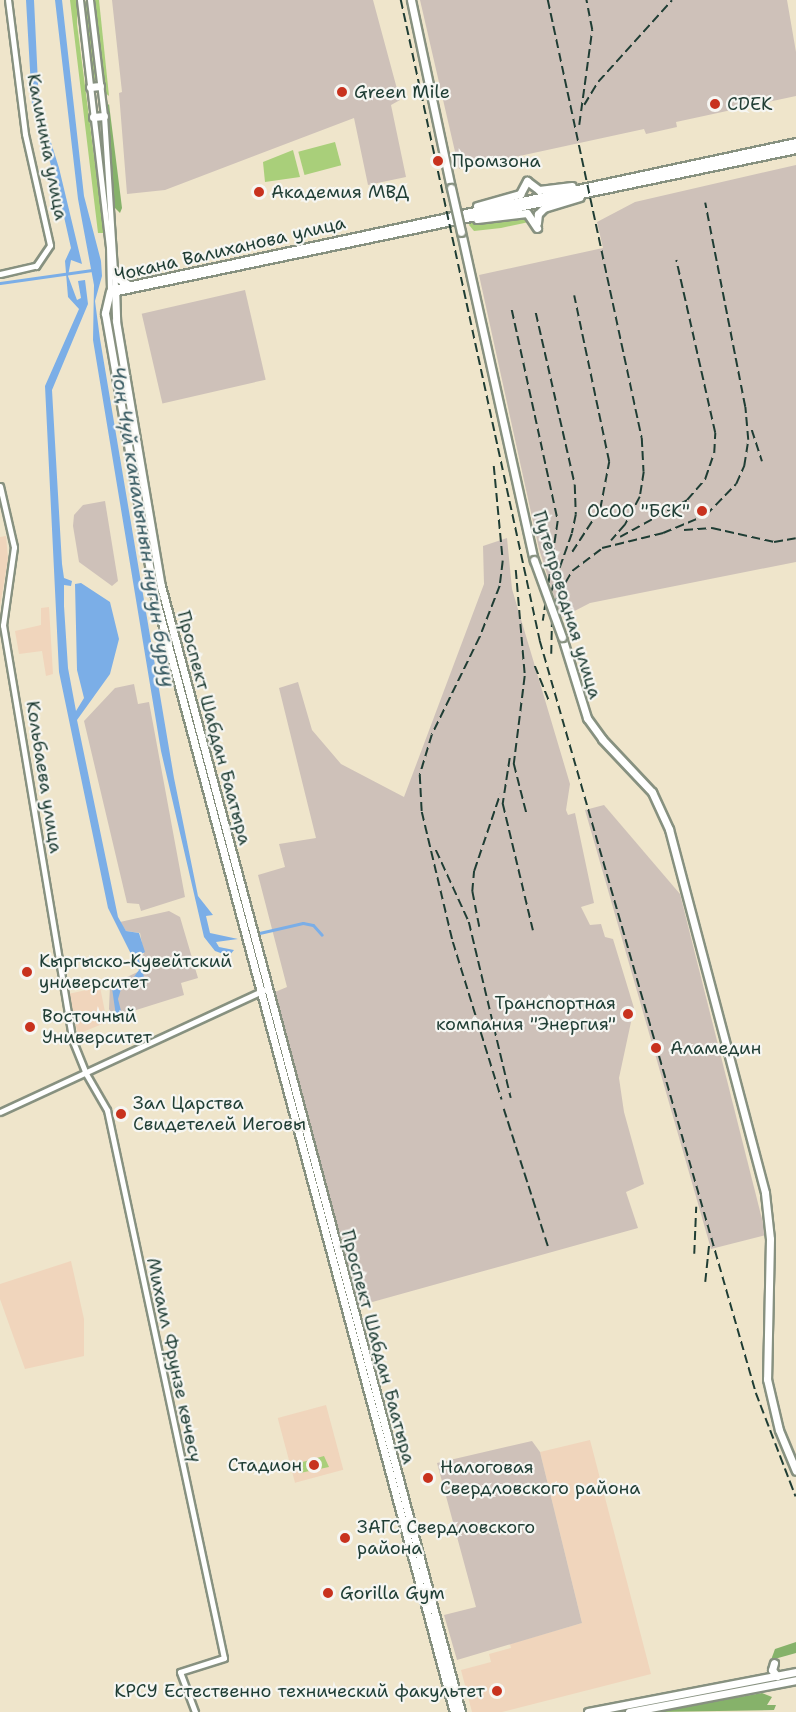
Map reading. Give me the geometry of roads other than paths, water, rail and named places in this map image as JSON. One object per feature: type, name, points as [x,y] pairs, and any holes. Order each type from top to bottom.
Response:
[{"type":"main road","name":"Калинина улица","points":[[0,274],[28,270],[42,261],[50,239],[25,134],[8,0]]},
{"type":"main road","name":"Проспект Шабдан Баатыра","points":[[80,0],[109,246],[112,292]]},
{"type":"main road","name":"Проспект Шабдан Баатыра","points":[[90,0],[104,116],[115,277],[106,323],[151,579],[243,930],[299,1120]]},
{"type":"main road","name":"Путепроводная улица","points":[[411,0],[534,560],[562,637],[587,718],[602,739],[652,792],[669,829],[765,1193],[770,1239],[767,1379],[779,1430],[796,1471]]},
{"type":"main road","points":[[90,87],[100,86]]},
{"type":"main road","points":[[93,117],[104,116]]},
{"type":"main road","name":"Чокана Валиханова улица","points":[[751,155],[796,142]]},
{"type":"main road","name":"Чокана Валиханова улица","points":[[112,292],[751,155],[796,149]]},
{"type":"main road","points":[[467,215],[520,194],[527,181],[539,190],[584,190]]},
{"type":"main road","points":[[467,215],[489,219],[522,213],[531,216],[537,228],[540,211],[584,190]]},
{"type":"main road","points":[[112,292],[115,304],[132,286],[115,277]]},
{"type":"main road","name":"Проспект Шабдан Баатыра","points":[[115,304],[129,403],[159,578],[268,988],[299,1120],[454,1712]]},
{"type":"main road","points":[[106,323],[116,321]]},
{"type":"main road","points":[[121,405],[129,403]]},
{"type":"main road","points":[[132,470],[140,469]]},
{"type":"main road","name":"Кольбаева улица","points":[[0,486],[14,547],[3,625],[68,1018],[85,1072]]},
{"type":"main road","points":[[151,579],[159,578]]},
{"type":"main road","points":[[164,630],[172,627]]},
{"type":"main road","points":[[186,715],[195,713]]},
{"type":"main road","points":[[215,825],[224,823]]},
{"type":"main road","points":[[226,865],[234,863]]},
{"type":"main road","points":[[0,1112],[268,988]]},
{"type":"main road","name":"Михаил Фрунзе көчөсү","points":[[85,1072],[107,1110],[224,1658],[180,1672],[195,1712]]},
{"type":"main road","name":"Проспект Шабдан Баатыра","points":[[364,1369],[461,1712]]},
{"type":"main road","points":[[774,1663],[772,1670],[777,1676]]},
{"type":"main road","points":[[588,1712],[767,1674],[777,1676],[796,1672]]},
{"type":"main road","points":[[629,1712],[796,1680]]},
{"type":"water","points":[[26,0],[34,0],[39,104],[59,168],[82,264],[71,260],[68,276],[77,300],[81,298],[78,281],[85,280],[88,304],[52,390],[62,564],[64,578],[72,581],[71,586],[64,585],[64,606],[68,668],[76,711],[84,698],[77,670],[75,584],[81,583],[110,602],[119,639],[110,674],[77,720],[118,917],[126,931],[139,933],[145,952],[138,956],[144,977],[121,989],[118,999],[122,1015],[116,1016],[112,988],[133,978],[139,970],[108,908],[59,672],[45,386],[79,309],[68,297],[65,261],[71,248],[56,181],[32,105]]},
{"type":"water","points":[[55,0],[62,0],[84,196],[101,261],[102,276],[95,301],[100,339],[174,778],[198,896],[213,915],[206,916],[210,933],[238,939],[216,942],[219,947],[234,950],[229,956],[215,951],[204,937],[161,751],[93,340],[94,285],[78,199]]},
{"type":"waterway","points":[[0,283],[92,270]]},
{"type":"waterway","name":"Чоң Чүй каналынын нугун буруу","points":[[255,934],[303,923],[313,925],[322,935]]},
{"type":"railway","points":[[401,0],[540,641],[756,1393],[796,1497]]},
{"type":"railway","points":[[548,0],[642,438],[644,472],[640,497],[625,525],[611,541]]},
{"type":"railway","points":[[579,125],[592,30],[586,0]]},
{"type":"railway","points":[[584,105],[598,82],[672,0]]},
{"type":"railway","points":[[551,654],[552,606],[572,571],[602,548],[663,533],[706,515],[736,484],[744,466],[748,440],[745,407],[705,203]]},
{"type":"railway","points":[[620,537],[687,500],[705,479],[714,453],[715,433],[676,260]]},
{"type":"railway","points":[[572,552],[600,509],[609,462],[574,296]]},
{"type":"railway","points":[[512,310],[558,521],[543,621]]},
{"type":"railway","points":[[536,313],[575,485],[576,515],[572,534],[551,593]]},
{"type":"railway","points":[[752,430],[762,461]]},
{"type":"railway","points":[[494,466],[503,561],[500,586],[480,637],[432,735],[420,775],[422,812],[453,942],[502,1100]]},
{"type":"railway","points":[[684,530],[712,528],[774,542],[796,538]]},
{"type":"railway","points":[[516,570],[525,676],[514,764],[527,815]]},
{"type":"railway","points":[[535,666],[549,701]]},
{"type":"railway","points":[[510,758],[503,804],[533,930]]},
{"type":"railway","points":[[479,927],[472,892],[474,871],[500,794]]},
{"type":"railway","points":[[436,850],[469,922],[511,1098]]},
{"type":"railway","points":[[504,1109],[548,1246]]},
{"type":"railway","points":[[694,1254],[696,1207]]},
{"type":"railway","points":[[705,1282],[709,1245]]},
{"type":"place","name":"Green Mile","points":[[342,92]]},
{"type":"place","name":"CDEK","points":[[715,104]]},
{"type":"place","name":"Промзона","points":[[438,161]]},
{"type":"place","name":"Академия МВД","points":[[259,192]]},
{"type":"place","name":"ОсОО \"БСК\"","points":[[702,511]]},
{"type":"place","name":"Кыргыско-Кувейтский университет","points":[[27,972]]},
{"type":"place","name":"Транспортная компания \"Энергия\"","points":[[628,1014]]},
{"type":"place","name":"Восточный Университет","points":[[30,1027]]},
{"type":"place","name":"Аламедин","points":[[656,1048]]},
{"type":"place","name":"Зал Царства Свидетелей Иеговы","points":[[121,1114]]},
{"type":"place","name":"Стадион","points":[[314,1465]]},
{"type":"place","name":"Налоговая Свердловского района","points":[[428,1478]]},
{"type":"place","name":"ЗАГС Свердловского района","points":[[345,1538]]},
{"type":"place","name":"Gorilla Gym","points":[[328,1593]]},
{"type":"place","name":"КРСУ Естественно технический факультет","points":[[497,1691]]}]
